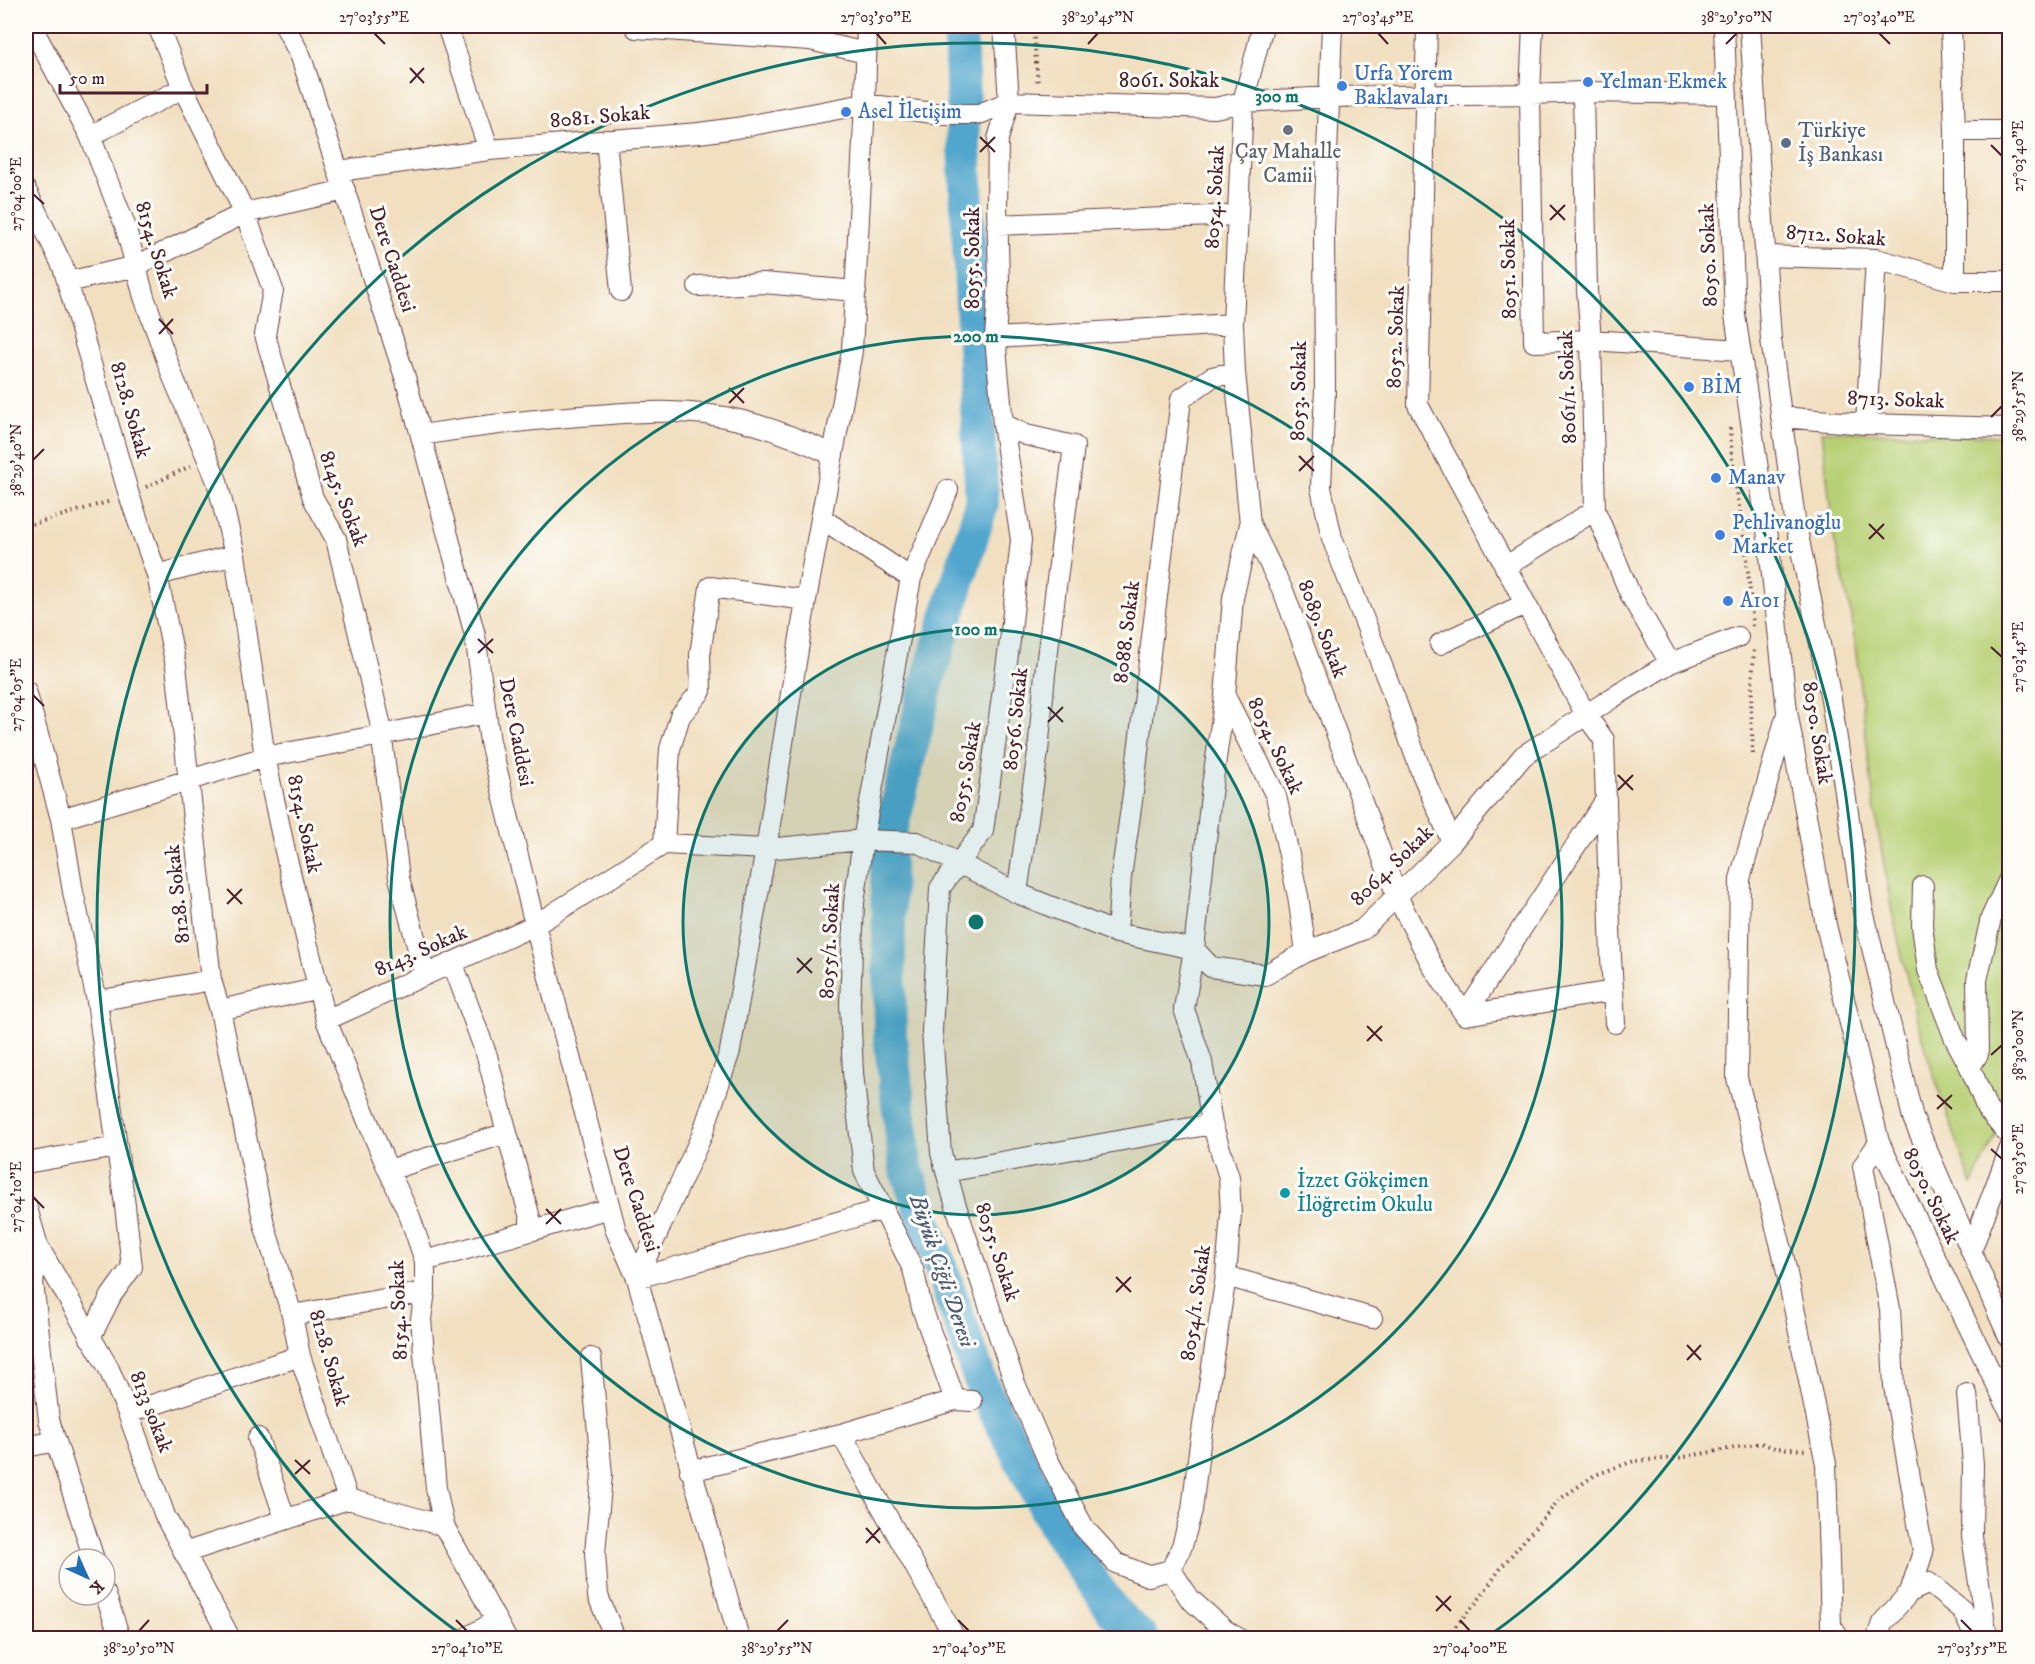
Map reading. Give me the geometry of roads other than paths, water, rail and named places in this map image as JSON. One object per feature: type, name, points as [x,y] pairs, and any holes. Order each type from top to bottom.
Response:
[{"type":"street","name":"8145. Sokak","points":[[156,26],[183,88],[245,213],[273,290],[265,335],[313,498],[336,539],[380,722],[399,878],[425,975]]},
{"type":"street","name":"Dere Caddesi","points":[[285,26],[302,57],[405,378],[475,635],[490,742],[535,925],[616,1231],[637,1278],[738,1638]]},
{"type":"street","points":[[447,26],[489,150]]},
{"type":"street","points":[[637,1278],[702,1135],[730,1051],[766,849],[806,600],[852,351],[867,26]]},
{"type":"street","name":"8055. Sokak","points":[[1004,26],[1009,102],[998,139],[999,280],[995,338],[1003,424],[1021,540],[983,831],[940,888],[932,1031],[941,1153],[1014,1381],[1047,1458],[1084,1528],[1116,1563],[1148,1576],[1171,1570]]},
{"type":"street","name":"8054. Sokak","points":[[1235,372],[1233,324],[1243,102],[1263,26]]},
{"type":"street","name":"8053. Sokak","points":[[1332,26],[1324,231],[1325,390],[1321,488],[1332,538],[1422,774],[1452,842]]},
{"type":"street","name":"8052. Sokak","points":[[1427,26],[1418,405],[1586,716],[1604,740],[1615,1023]]},
{"type":"street","name":"8051. Sokak","points":[[1533,26],[1530,94],[1534,342],[1591,340],[1740,350]]},
{"type":"street","name":"8050. Sokak","points":[[1724,26],[1735,315],[1767,529],[1787,711],[1826,925],[1879,1142],[2010,1412]]},
{"type":"street","name":"8050. Sokak","points":[[1750,26],[1771,339],[1795,520],[1831,699],[1862,906],[1913,1118],[2010,1340]]},
{"type":"street","points":[[1952,26],[1955,281]]},
{"type":"street","points":[[636,28],[810,40],[866,53]]},
{"type":"street","name":"8154. Sokak","points":[[32,30],[90,136],[125,225],[144,297],[173,377],[217,481],[235,555],[265,757],[326,1020],[410,1217],[424,1261],[425,1292],[421,1318],[436,1488],[444,1526],[506,1638]]},
{"type":"street","points":[[90,136],[183,88]]},
{"type":"street","name":"8061. Sokak","points":[[865,104],[940,114],[980,114],[1009,102],[1215,108],[1243,102],[1330,97],[1583,92],[1727,94]]},
{"type":"street","name":"8061/1. Sokak","points":[[1583,92],[1595,510],[1631,596],[1670,663]]},
{"type":"street","name":"8081. Sokak","points":[[339,171],[489,150],[736,128],[865,104]]},
{"type":"street","points":[[1955,130],[2010,131]]},
{"type":"street","points":[[606,140],[621,291]]},
{"type":"street","name":"8128. Sokak","points":[[26,190],[63,267],[129,495],[157,575],[176,666],[211,980],[220,1010],[264,1224],[292,1315],[300,1356],[348,1499]]},
{"type":"street","points":[[68,282],[136,266],[245,213],[345,190]]},
{"type":"street","points":[[997,225],[1237,215]]},
{"type":"street","name":"8712. Sokak","points":[[1765,256],[1876,259],[1955,281],[2010,281]]},
{"type":"street","points":[[1866,424],[1876,259]]},
{"type":"street","points":[[698,286],[763,283],[856,291]]},
{"type":"street","points":[[995,338],[1233,324]]},
{"type":"street","name":"8089. Sokak","points":[[1235,372],[1250,525],[1284,593],[1397,896],[1433,967],[1465,1015]]},
{"type":"street","name":"8088. Sokak","points":[[1117,933],[1121,877],[1181,399],[1212,377],[1235,372]]},
{"type":"street","points":[[421,435],[561,417],[661,410],[737,420],[789,434],[833,455]]},
{"type":"street","name":"8713. Sokak","points":[[1781,417],[1866,424],[2010,428]]},
{"type":"street","name":"8056. Sokak","points":[[1003,424],[1026,435],[1074,446],[1045,674],[1038,752],[1017,893]]},
{"type":"street","name":"8055/1. Sokak","points":[[842,1434],[964,1401],[922,1308],[913,1269],[864,1171],[853,1073],[850,1004],[854,903],[911,578],[948,490]]},
{"type":"street","points":[[1505,567],[1595,510]]},
{"type":"street","points":[[821,518],[911,578]]},
{"type":"street","name":"8054. Sokak","points":[[1250,525],[1233,598],[1225,696],[1276,796],[1299,896],[1306,952]]},
{"type":"street","points":[[157,575],[235,555]]},
{"type":"street","points":[[664,844],[670,749],[680,716],[700,691],[700,655],[710,587],[806,600]]},
{"type":"street","points":[[1440,644],[1525,604]]},
{"type":"street","name":"8064. Sokak","points":[[664,844],[766,849],[866,841],[917,842],[1017,893],[1117,933],[1194,949],[1211,967],[1265,975],[1306,952],[1362,930],[1452,842],[1523,756],[1670,663],[1738,637]]},
{"type":"street","points":[[26,691],[61,819],[73,892],[97,1001],[132,1267],[111,1296],[90,1338]]},
{"type":"street","name":"8054/1. Sokak","points":[[1171,1570],[1182,1546],[1192,1510],[1226,1276],[1231,1214],[1228,1177],[1212,1124],[1202,1062],[1184,1009],[1194,949],[1212,786],[1225,696]]},
{"type":"street","points":[[1787,711],[1740,879],[1737,1078],[1783,1254],[1826,1464],[1832,1626],[1839,1638]]},
{"type":"street","points":[[61,819],[265,757],[486,713]]},
{"type":"street","points":[[1465,1015],[1605,801]]},
{"type":"street","name":"8143. Sokak","points":[[326,1020],[535,925],[664,844]]},
{"type":"street","points":[[1970,1067],[1978,1054],[1977,980],[1991,918],[2010,877]]},
{"type":"street","points":[[1923,886],[1922,926],[1928,970],[1986,1109],[2006,1132],[2010,1133]]},
{"type":"street","points":[[453,964],[487,1056],[530,1218],[530,1231]]},
{"type":"street","points":[[97,1001],[211,980]]},
{"type":"street","points":[[220,1010],[320,988]]},
{"type":"street","points":[[1465,1015],[1613,991]]},
{"type":"street","points":[[946,1172],[1212,1124]]},
{"type":"street","points":[[389,1170],[507,1132]]},
{"type":"street","points":[[1879,1142],[1863,1166],[1890,1309],[1894,1386],[1923,1552],[1910,1592]]},
{"type":"street","points":[[26,1163],[117,1147]]},
{"type":"street","points":[[1971,1251],[2008,1159]]},
{"type":"street","name":"8133 sokak","points":[[26,1204],[38,1246],[108,1367],[128,1413],[165,1516],[230,1638]]},
{"type":"street","points":[[424,1261],[610,1208]]},
{"type":"street","points":[[637,1278],[884,1209]]},
{"type":"street","points":[[38,1246],[33,1283],[49,1420],[90,1547]]},
{"type":"street","points":[[1226,1276],[1372,1318]]},
{"type":"street","points":[[292,1315],[425,1292]]},
{"type":"street","points":[[128,1413],[300,1356]]},
{"type":"street","points":[[591,1358],[602,1475],[595,1553],[598,1596],[615,1638]]},
{"type":"street","points":[[1877,1638],[1882,1623],[1910,1592],[1929,1583],[1962,1610],[1977,1638],[1986,1630],[1972,1536],[1973,1464],[1967,1394]]},
{"type":"street","points":[[690,1471],[842,1434],[955,1638]]},
{"type":"street","points":[[258,1438],[285,1520]]},
{"type":"street","points":[[26,1447],[56,1441]]},
{"type":"street","points":[[184,1553],[348,1499],[444,1526]]},
{"type":"street","points":[[1171,1570],[1190,1599],[1226,1631],[1238,1638]]},
{"type":"street","points":[[110,1607],[120,1638]]},
{"type":"street","points":[[466,1638],[496,1621]]},
{"type":"waterway","name":"Büyük Çiğli Deresi","points":[[960,26],[963,102]]},
{"type":"waterway","name":"Büyük Çiğli Deresi","points":[[890,835],[926,687],[982,503],[963,127]]},
{"type":"waterway","name":"Büyük Çiğli Deresi","points":[[888,855],[890,1037],[906,1168],[982,1385],[1057,1530],[1114,1612],[1142,1638]]},
{"type":"place","name":"Yelman Ekmek","points":[[1588,82]]},
{"type":"place","name":"Urfa Yörem Baklavaları","points":[[1342,86]]},
{"type":"place","name":"Asel İletişim","points":[[846,112]]},
{"type":"place","name":"Çay Mahalle Camii","points":[[1288,130]]},
{"type":"place","name":"Türkiye İş Bankası","points":[[1786,143]]},
{"type":"place","name":"BİM","points":[[1689,387]]},
{"type":"place","name":"Manav","points":[[1716,478]]},
{"type":"place","name":"Pehlivanoğlu Market","points":[[1720,535]]},
{"type":"place","name":"A101","points":[[1728,601]]},
{"type":"place","name":"İzzet Gökçimen İlöğretim Okulu","points":[[1285,1193]]}]
